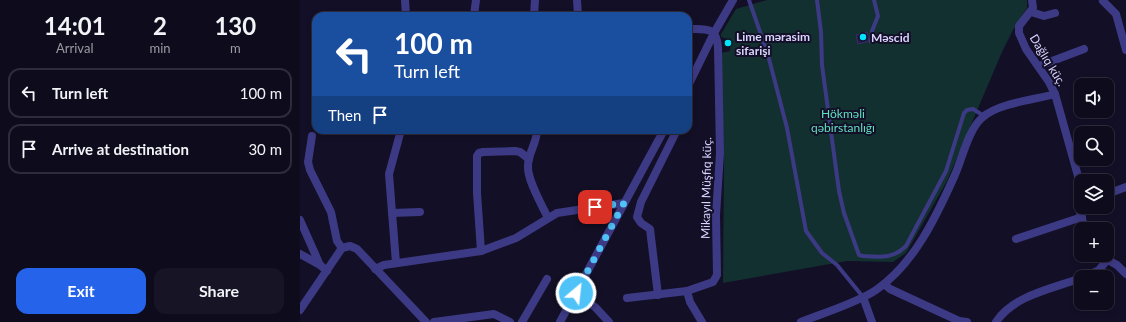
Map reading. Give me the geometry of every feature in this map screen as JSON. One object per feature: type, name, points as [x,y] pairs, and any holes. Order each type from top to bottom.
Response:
[{"type":"street","points":[[405,0],[406,12]]},
{"type":"street","points":[[474,12],[476,0]]},
{"type":"street","points":[[534,12],[535,0]]},
{"type":"street","points":[[577,0],[578,12]]},
{"type":"street","points":[[692,78],[714,33],[733,0]]},
{"type":"street","points":[[1032,0],[1031,12],[1044,16],[1055,13]]},
{"type":"street","points":[[1103,2],[1116,14],[1126,50]]},
{"type":"street","name":"Dağlıq küç.","points":[[1031,12],[1019,26],[1019,33],[1026,49],[1050,82],[1077,174]]},
{"type":"street","points":[[692,29],[706,29],[714,33]]},
{"type":"street","name":"Mikayıl Müşfiq küç.","points":[[627,298],[687,290],[713,282],[717,275],[716,215],[720,153],[718,48],[714,33]]},
{"type":"street","points":[[1039,66],[1084,49]]},
{"type":"street","points":[[801,322],[863,297],[884,284],[910,258],[924,235],[955,176],[972,132],[984,116],[1004,107],[1054,94]]},
{"type":"street","points":[[396,263],[388,174],[400,134]]},
{"type":"street","points":[[537,134],[537,139],[529,159],[529,172],[548,218]]},
{"type":"street","points":[[560,322],[662,134]]},
{"type":"street","points":[[658,295],[650,229],[641,223],[637,217],[641,202],[675,134]]},
{"type":"street","points":[[312,136],[308,162],[310,170],[331,212],[336,241],[342,248]]},
{"type":"street","points":[[481,251],[477,193],[477,156],[479,153],[483,152],[520,152],[529,159]]},
{"type":"street","points":[[1114,191],[1126,186]]},
{"type":"street","points":[[375,269],[384,265],[481,251],[516,238],[548,218],[566,211],[624,203]]},
{"type":"street","points":[[392,213],[420,212]]},
{"type":"street","name":"Dağlıq küç.","points":[[1082,214],[1083,222]]},
{"type":"street","points":[[1016,239],[1082,217]]},
{"type":"street","points":[[300,220],[320,265]]},
{"type":"street","points":[[300,310],[342,248],[346,246],[353,247],[426,322]]},
{"type":"street","points":[[300,254],[320,265],[327,271]]},
{"type":"street","points":[[1099,270],[1105,262]]},
{"type":"street","points":[[1111,262],[1117,265],[1126,274]]},
{"type":"street","points":[[522,322],[547,279]]},
{"type":"street","points":[[996,322],[1002,313],[1021,300],[1074,281]]},
{"type":"street","points":[[884,284],[901,294],[960,321],[967,322]]},
{"type":"street","points":[[687,290],[690,302],[702,322]]},
{"type":"street","points":[[576,293],[595,307],[609,322]]},
{"type":"street","points":[[863,297],[872,322]]},
{"type":"street","points":[[434,322],[494,314],[510,322]]},
{"type":"lane","points":[[749,0],[768,55],[787,128],[806,230],[822,253],[837,265],[863,297]]},
{"type":"lane","points":[[817,0],[821,32],[822,65],[838,191],[844,213],[859,254],[887,257],[895,255],[906,246],[946,171],[964,113],[967,110],[973,109],[984,116]]},
{"type":"lane","points":[[871,42],[872,31],[878,16],[874,0]]},
{"type":"green space","name":"Hökməli qəbirstanlığı","points":[[767,0],[1027,0],[1027,8],[1013,30],[1002,52],[947,181],[906,253],[893,262],[847,261],[723,283],[724,163],[721,53],[730,51],[731,40],[721,37],[721,34],[736,9]]},
{"type":"building","points":[[867,32],[869,41],[858,44],[856,35]]},
{"type":"place","name":"Məscid","points":[[863,37]]},
{"type":"place","name":"Lime mərasim sifarişi","points":[[728,43]]},
{"type":"route","points":[[576,293],[624,203],[595,207]]}]
